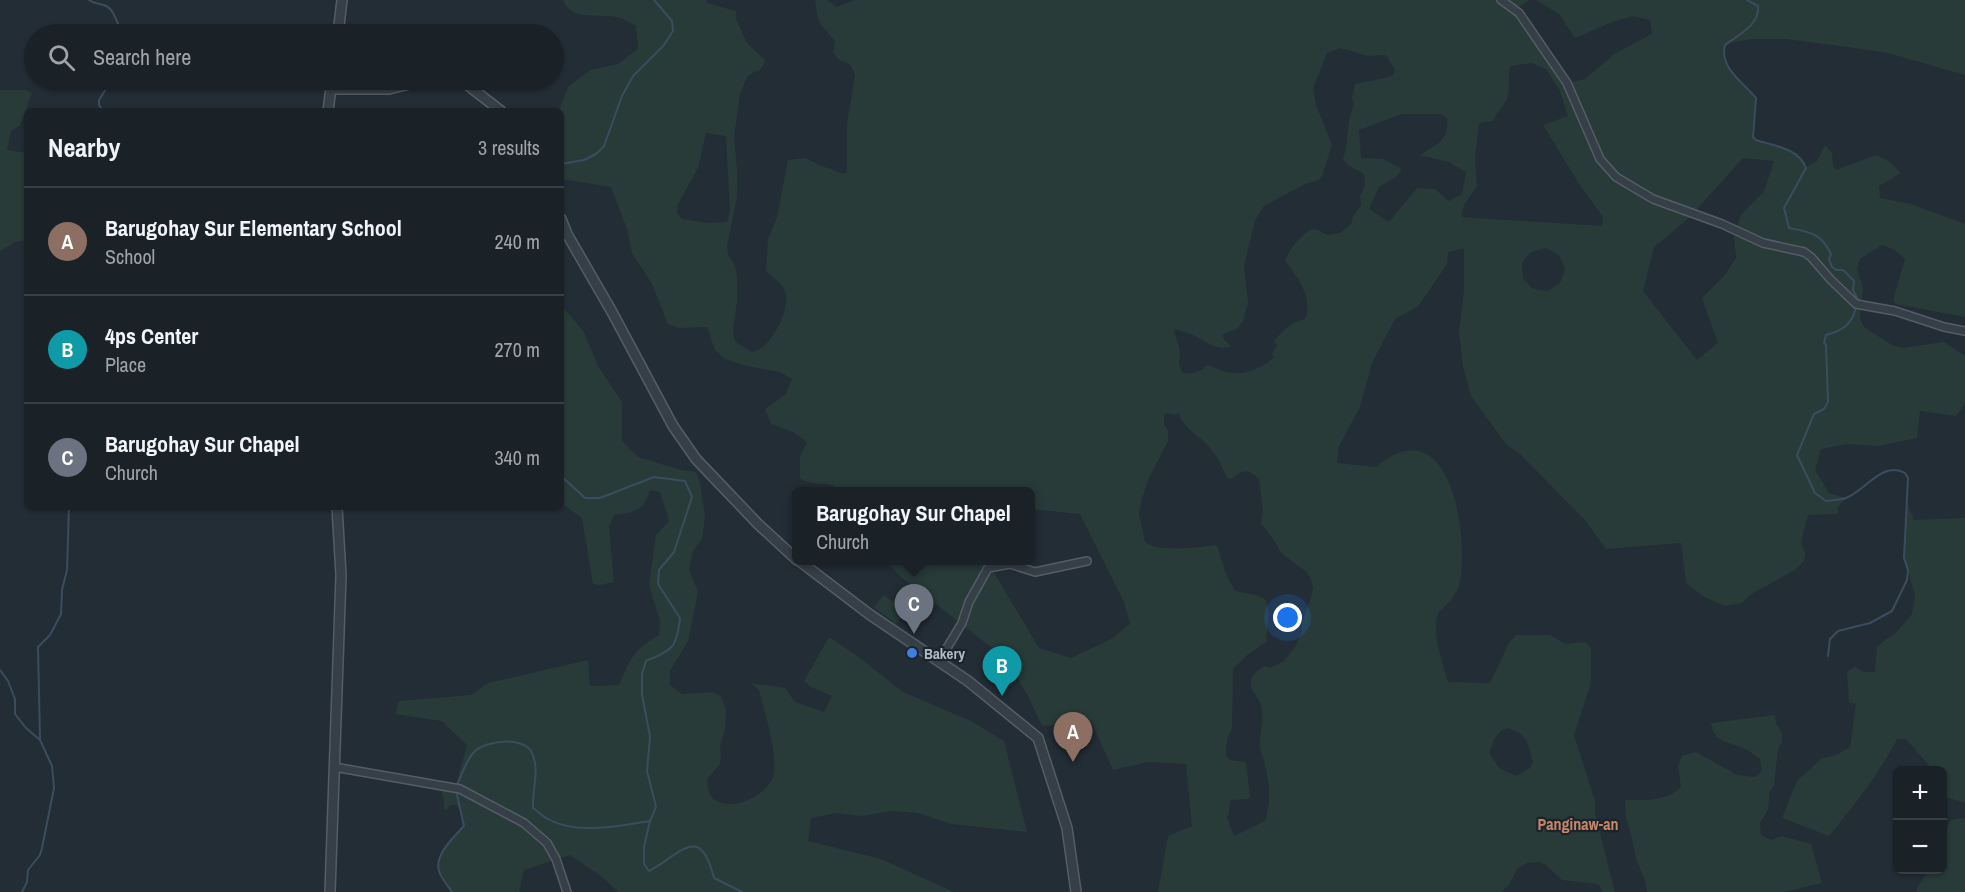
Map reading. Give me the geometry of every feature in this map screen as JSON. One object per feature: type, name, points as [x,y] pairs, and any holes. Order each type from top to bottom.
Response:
[{"type":"street","points":[[339,24],[342,0]]},
{"type":"street","points":[[1501,0],[1519,13],[1567,83],[1600,159],[1616,177],[1653,199],[1722,224],[1763,243],[1804,252],[1811,256],[1831,280],[1856,304],[1895,311],[1944,327],[1965,331]]},
{"type":"street","points":[[328,108],[331,90]]},
{"type":"street","points":[[474,90],[497,108]]},
{"type":"street","points":[[564,226],[636,359],[656,390],[673,426],[696,459],[758,524],[792,555]]},
{"type":"street","points":[[330,892],[341,576],[337,510]]},
{"type":"street","points":[[1013,565],[1035,572],[1087,561]]},
{"type":"street","points":[[804,565],[869,614],[968,681],[1038,738],[1067,828],[1076,892]]},
{"type":"street","points":[[939,661],[962,624],[969,602],[988,568],[1004,565]]},
{"type":"street","points":[[334,767],[460,789],[524,823],[547,843],[556,859],[567,892]]},
{"type":"green space","points":[[563,0],[706,0],[707,3],[736,11],[736,19],[747,43],[765,60],[759,71],[747,77],[740,94],[734,137],[737,197],[727,246],[728,255],[735,266],[737,276],[734,338],[737,343],[752,352],[759,350],[772,337],[785,308],[785,291],[779,282],[766,271],[768,239],[777,217],[788,160],[805,158],[844,174],[847,172],[847,124],[855,75],[850,64],[839,60],[833,52],[835,41],[820,23],[815,0],[827,0],[837,7],[854,0],[1530,0],[1518,7],[1571,82],[1585,79],[1616,53],[1652,34],[1650,20],[1633,16],[1612,22],[1575,38],[1559,14],[1536,0],[1965,0],[1965,75],[1888,53],[1786,39],[1752,39],[1727,43],[1723,49],[1727,64],[1735,76],[1756,98],[1752,132],[1756,140],[1797,153],[1806,167],[1817,161],[1825,145],[1832,153],[1833,166],[1836,170],[1876,155],[1890,162],[1901,173],[1879,186],[1880,198],[1911,204],[1965,224],[1965,317],[1896,304],[1893,300],[1905,259],[1895,250],[1882,245],[1860,259],[1857,269],[1863,288],[1860,318],[1864,327],[1892,345],[1902,348],[1944,342],[1965,356],[1965,404],[1956,416],[1920,411],[1917,438],[1878,446],[1847,444],[1821,449],[1815,470],[1829,493],[1846,498],[1838,507],[1838,514],[1808,515],[1801,542],[1805,553],[1804,561],[1795,570],[1753,593],[1741,603],[1724,606],[1703,596],[1686,583],[1681,543],[1606,549],[1585,520],[1521,455],[1506,444],[1471,396],[1463,367],[1459,333],[1464,290],[1464,248],[1448,252],[1447,264],[1417,307],[1395,319],[1372,363],[1360,407],[1339,446],[1337,463],[1376,467],[1401,452],[1421,452],[1437,463],[1449,482],[1457,507],[1462,559],[1458,587],[1439,613],[1436,621],[1437,642],[1448,682],[1490,683],[1509,643],[1516,635],[1550,635],[1566,644],[1585,642],[1591,648],[1591,683],[1574,735],[1595,801],[1595,814],[1615,892],[1603,892],[1598,884],[1562,880],[1546,865],[1539,862],[1527,863],[1517,869],[1509,885],[1501,892],[1158,892],[1168,836],[1192,826],[1186,764],[1148,762],[1113,770],[1091,721],[1042,726],[1028,696],[1006,659],[900,576],[890,565],[989,565],[1039,648],[1071,658],[1111,639],[1130,624],[1124,602],[1080,514],[1035,509],[1035,487],[835,487],[808,482],[800,478],[800,457],[807,442],[793,432],[771,424],[765,409],[786,394],[792,379],[780,372],[725,359],[715,350],[707,327],[679,328],[668,324],[651,282],[632,253],[627,229],[611,187],[564,179],[564,108],[560,108],[568,87],[590,70],[618,64],[638,49],[636,26],[615,17],[574,12]],"holes":[[[1340,48],[1367,56],[1386,55],[1395,70],[1389,77],[1355,84],[1352,98],[1354,104],[1343,159],[1348,165],[1364,174],[1365,185],[1360,196],[1361,205],[1351,224],[1340,233],[1327,235],[1314,229],[1301,237],[1289,252],[1285,261],[1303,288],[1307,311],[1305,319],[1287,327],[1274,342],[1277,345],[1272,354],[1274,357],[1262,366],[1247,372],[1224,372],[1208,365],[1196,372],[1183,373],[1179,365],[1180,351],[1175,329],[1214,346],[1222,348],[1232,346],[1225,341],[1222,335],[1238,328],[1243,321],[1248,303],[1244,266],[1255,221],[1264,206],[1305,184],[1319,180],[1322,176],[1332,145],[1316,105],[1313,88],[1327,53]],[[1532,63],[1547,70],[1560,91],[1568,116],[1543,125],[1579,184],[1603,217],[1602,226],[1461,217],[1464,205],[1477,186],[1475,158],[1479,123],[1493,121],[1507,99],[1511,66]],[[1402,114],[1441,114],[1447,118],[1444,137],[1437,145],[1420,155],[1449,162],[1466,172],[1462,194],[1449,201],[1435,189],[1417,188],[1389,222],[1369,209],[1379,187],[1396,177],[1402,169],[1383,159],[1361,158],[1359,130]],[[706,133],[726,136],[730,211],[727,222],[709,223],[682,219],[677,213],[678,204],[698,168]],[[1743,158],[1774,161],[1764,191],[1741,215],[1734,236],[1736,258],[1724,276],[1702,298],[1718,343],[1697,360],[1643,291],[1654,247],[1689,218]],[[1546,248],[1559,255],[1565,269],[1560,283],[1548,291],[1533,289],[1523,278],[1522,263],[1531,252]],[[1179,413],[1188,428],[1213,452],[1227,478],[1232,479],[1239,473],[1246,472],[1252,473],[1259,479],[1263,511],[1261,523],[1281,553],[1310,577],[1313,587],[1302,621],[1302,631],[1295,647],[1284,661],[1270,668],[1264,666],[1254,674],[1251,681],[1251,687],[1260,702],[1262,711],[1260,747],[1268,779],[1268,807],[1265,821],[1234,836],[1227,817],[1231,800],[1250,797],[1246,762],[1230,760],[1226,756],[1227,740],[1232,728],[1233,669],[1247,655],[1266,642],[1269,613],[1266,600],[1235,591],[1226,574],[1217,545],[1169,548],[1145,542],[1139,514],[1148,480],[1168,441],[1164,415]],[[1508,728],[1520,733],[1527,741],[1533,762],[1530,768],[1516,776],[1499,768],[1489,753],[1495,738]]]},
{"type":"green space","points":[[0,90],[26,90],[32,93],[26,108],[24,108],[20,125],[11,131],[7,150],[24,153],[24,240],[15,242],[0,251]]},
{"type":"green space","points":[[564,308],[584,332],[598,366],[622,402],[622,441],[638,457],[681,470],[696,472],[700,483],[705,517],[702,539],[693,551],[689,569],[698,592],[688,641],[670,671],[670,685],[682,694],[713,692],[721,696],[726,710],[725,729],[720,746],[720,764],[707,779],[711,796],[722,803],[739,803],[764,790],[773,777],[774,758],[770,734],[759,690],[751,683],[785,688],[795,702],[824,712],[832,696],[811,687],[804,681],[829,637],[903,692],[971,721],[1004,741],[1027,832],[951,824],[918,813],[891,811],[861,816],[836,813],[811,818],[808,841],[881,859],[954,892],[618,892],[601,876],[570,855],[524,870],[519,892],[452,892],[441,876],[438,865],[446,847],[464,826],[460,809],[456,805],[450,805],[446,810],[444,809],[441,790],[420,788],[417,781],[455,788],[467,745],[442,721],[395,714],[399,701],[471,695],[488,683],[588,660],[590,686],[619,685],[634,656],[643,646],[659,635],[660,621],[649,585],[656,535],[669,521],[660,492],[650,490],[645,502],[637,509],[614,515],[609,527],[614,582],[600,585],[593,584],[582,518],[564,505]]},
{"type":"green space","points":[[1907,503],[1914,520],[1965,518],[1965,803],[1947,797],[1947,766],[1930,766],[1906,739],[1897,739],[1874,777],[1829,836],[1782,818],[1797,781],[1821,759],[1838,754],[1850,747],[1856,704],[1849,703],[1847,672],[1855,667],[1864,672],[1875,672],[1877,647],[1896,633],[1912,614],[1915,596],[1904,558]]},
{"type":"green space","points":[[884,595],[906,611],[896,624],[874,607]]},
{"type":"green space","points":[[1775,715],[1776,723],[1782,734],[1782,742],[1778,749],[1774,786],[1769,793],[1768,809],[1760,822],[1761,835],[1771,840],[1782,836],[1811,844],[1822,883],[1785,892],[1647,892],[1626,818],[1625,800],[1662,798],[1675,792],[1681,787],[1678,766],[1682,756],[1696,752],[1737,775],[1756,777],[1762,771],[1760,759],[1745,749],[1718,738],[1711,723]]},
{"type":"green space","points":[[1965,819],[1965,892],[1917,892],[1917,888],[1926,874],[1947,874],[1947,828],[1951,820]]},
{"type":"waterway","points":[[89,0],[107,6],[118,24]]},
{"type":"waterway","points":[[564,163],[584,160],[596,154],[604,146],[622,96],[633,76],[664,45],[673,31],[672,21],[654,0]]},
{"type":"waterway","points":[[1747,0],[1758,6],[1756,19],[1747,29],[1725,45],[1724,53],[1729,68],[1756,98],[1753,137],[1792,152],[1803,161],[1806,168],[1784,208],[1789,228],[1809,232],[1823,242],[1831,254],[1829,259],[1832,267],[1836,270],[1843,270],[1854,281],[1853,290],[1858,300]]},
{"type":"waterway","points":[[101,108],[99,100],[105,90]]},
{"type":"waterway","points":[[1828,656],[1830,639],[1838,631],[1870,623],[1892,611],[1907,580],[1908,570],[1904,558],[1908,478],[1905,473],[1889,470],[1846,498],[1826,501],[1815,493],[1797,455],[1814,414],[1824,409],[1828,402],[1826,345],[1824,343],[1826,335],[1846,326],[1856,306]]},
{"type":"waterway","points":[[564,479],[585,498],[600,498],[654,477],[685,481],[692,497],[674,552],[659,570],[658,584],[680,618],[677,635],[668,650],[646,661],[642,674],[642,694],[650,737],[647,771],[656,807],[644,847],[644,864],[649,871],[680,851],[688,847],[696,847],[702,851],[708,861],[714,878],[742,892]]},
{"type":"waterway","points":[[22,892],[27,882],[28,870],[40,855],[54,788],[52,766],[40,740],[38,647],[50,635],[61,614],[62,590],[67,570],[69,510]]},
{"type":"waterway","points":[[0,670],[8,681],[15,699],[15,714],[40,740]]},
{"type":"waterway","points":[[457,785],[469,759],[479,748],[495,743],[513,742],[522,744],[532,753],[536,773],[533,808],[546,818],[559,824],[585,828],[612,827],[650,821]]},
{"type":"waterway","points":[[452,892],[441,876],[438,865],[442,853],[464,826],[456,790]]},
{"type":"place","name":"Barugohay Sur Chapel","points":[[914,634]]},
{"type":"place","name":"Bakery","points":[[912,653]]},
{"type":"place","name":"4ps Center","points":[[1002,696]]},
{"type":"place","name":"Barugohay Sur Elementary School","points":[[1073,762]]},
{"type":"district","name":"Panginaw-an","points":[[1578,824]]}]
